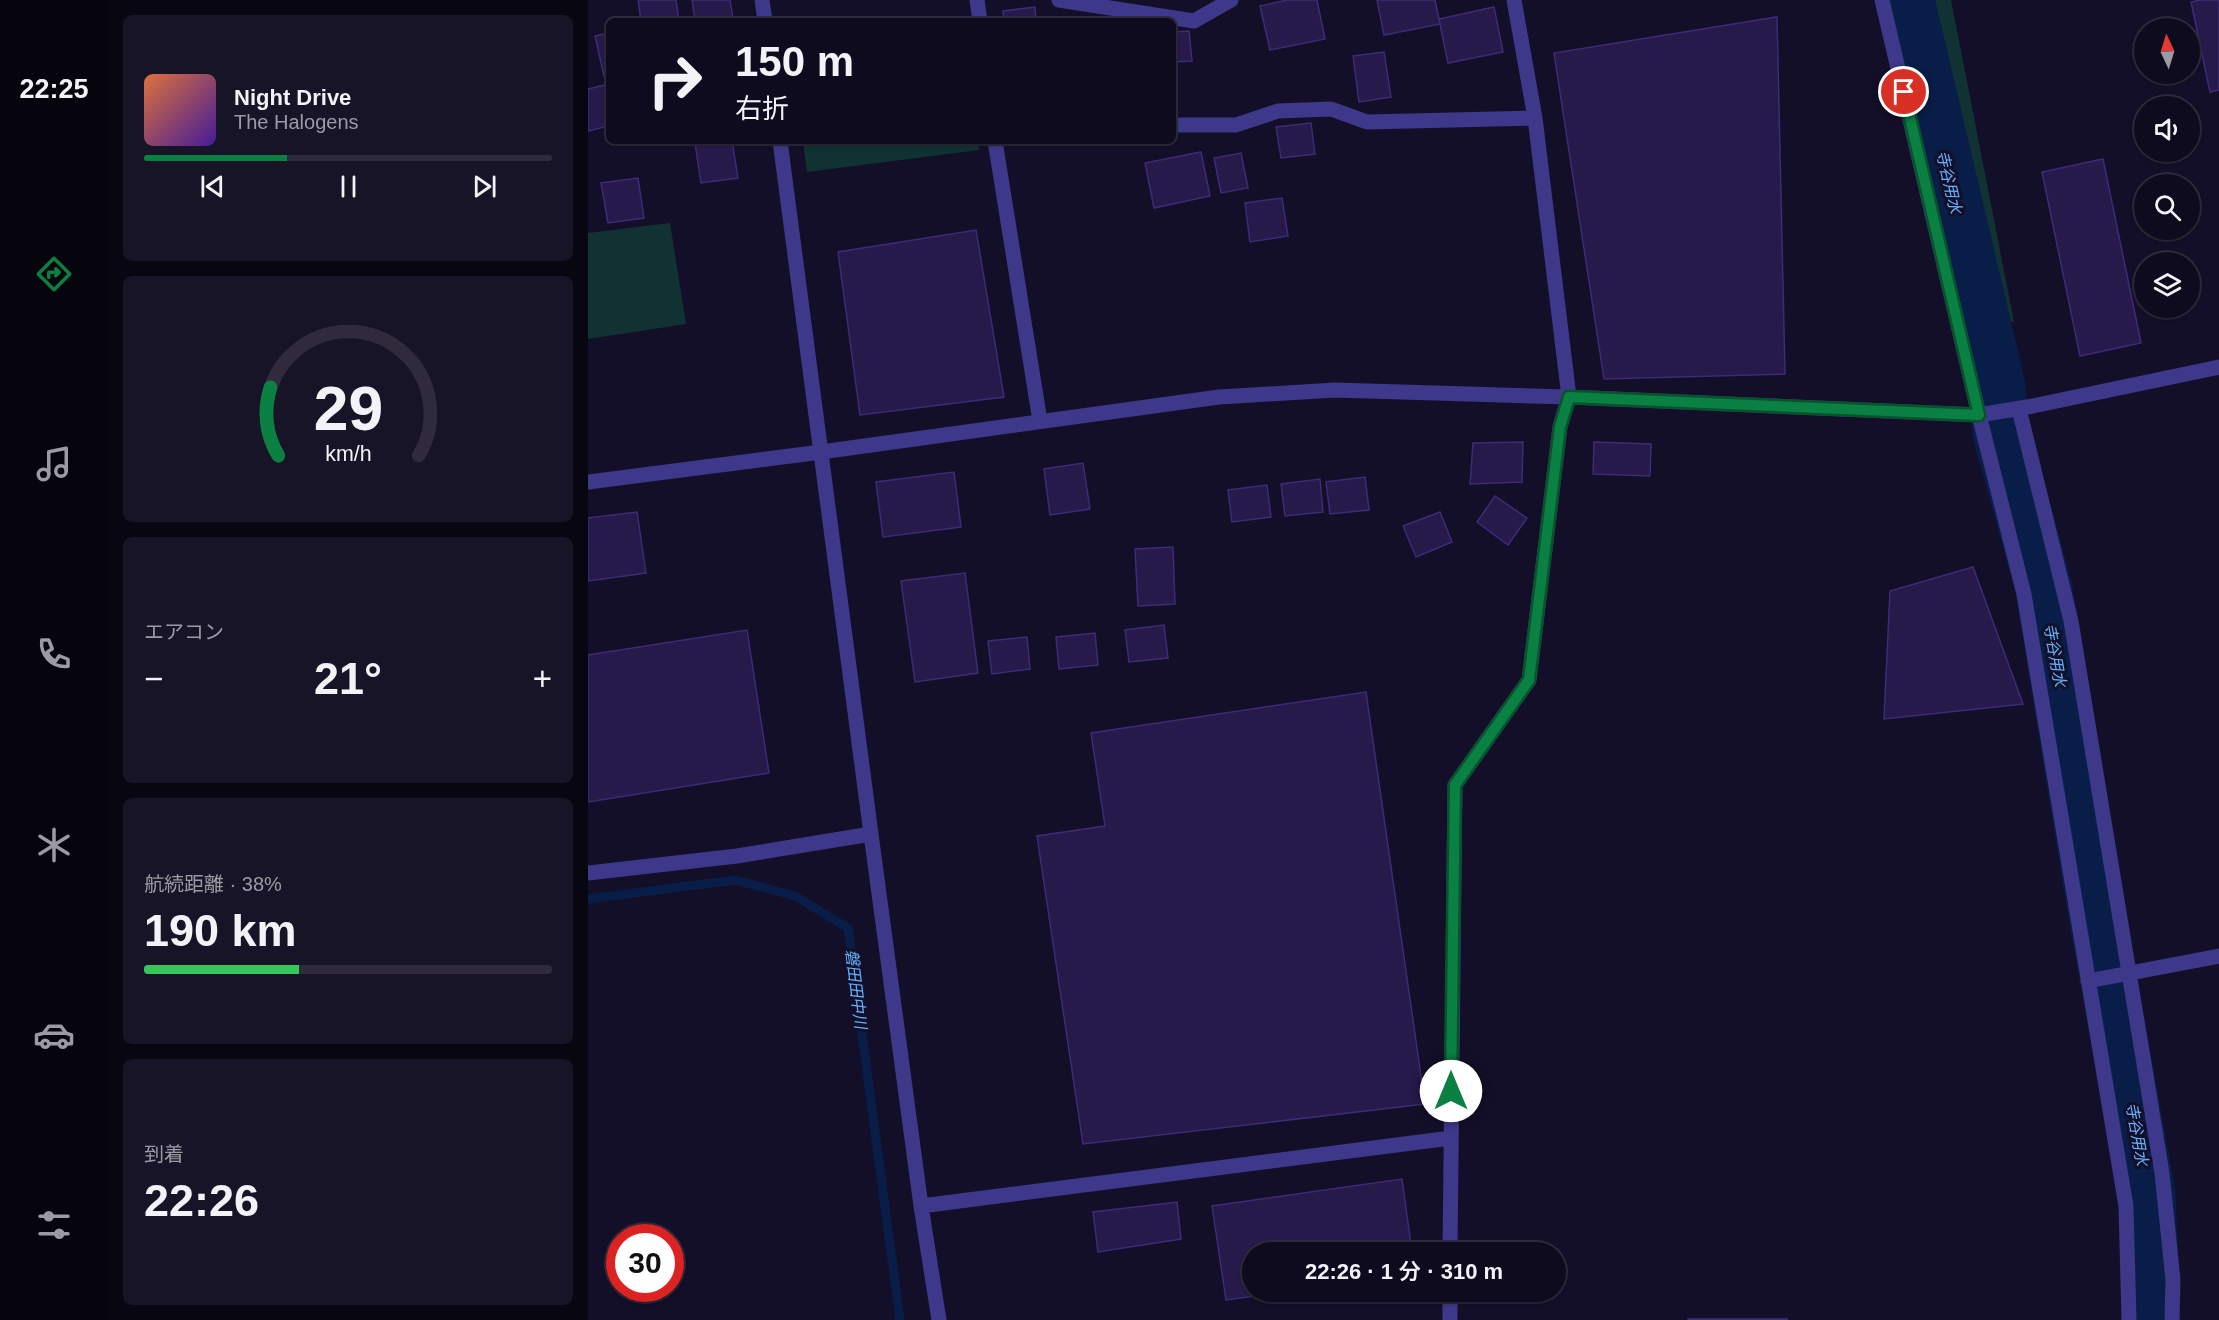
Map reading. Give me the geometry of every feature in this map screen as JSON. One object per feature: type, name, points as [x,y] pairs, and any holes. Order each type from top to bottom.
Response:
[{"type":"street","points":[[762,0],[765,18]]},
{"type":"street","points":[[977,0],[980,18]]},
{"type":"street","points":[[1059,0],[1175,18]]},
{"type":"street","points":[[1176,18],[1194,21],[1231,0]]},
{"type":"street","points":[[1450,1242],[1455,785],[1529,680],[1560,427],[1569,397],[1535,118],[1514,0]]},
{"type":"street","points":[[1882,0],[1979,415],[2024,594],[2126,1206],[2129,1320]]},
{"type":"street","points":[[1176,125],[1236,125],[1278,111],[1331,109],[1367,122],[1535,118]]},
{"type":"street","points":[[780,144],[921,1206],[939,1320]]},
{"type":"street","points":[[995,144],[1040,421]]},
{"type":"street","points":[[588,482],[1219,397],[1335,390],[1569,397],[1979,415],[2019,409],[2219,367]]},
{"type":"street","points":[[2019,409],[2071,621],[2168,1221],[2173,1280],[2172,1320]]},
{"type":"street","points":[[588,873],[737,856],[871,834]]},
{"type":"street","points":[[2088,981],[2219,956]]},
{"type":"street","points":[[921,1206],[1451,1138]]},
{"type":"street","points":[[1450,1302],[1450,1320]]},
{"type":"green space","points":[[1919,0],[1951,0],[2014,322],[1993,320]]},
{"type":"green space","points":[[803,144],[978,144],[979,150],[807,172]]},
{"type":"green space","points":[[670,223],[686,324],[588,339],[588,233]]},
{"type":"building","points":[[638,0],[676,0],[679,18],[641,18]]},
{"type":"building","points":[[692,0],[730,0],[733,18],[695,18]]},
{"type":"building","points":[[1288,0],[1317,0],[1325,39],[1270,50],[1260,6]]},
{"type":"building","points":[[1377,0],[1435,0],[1440,24],[1384,35]]},
{"type":"building","points":[[2219,0],[2219,90],[2210,92],[2200,45],[2200,18],[2194,18],[2191,2]]},
{"type":"building","points":[[1035,7],[1036,18],[1004,18],[1003,11]]},
{"type":"building","points":[[1494,7],[1503,52],[1448,63],[1439,19]]},
{"type":"building","points":[[1777,17],[1785,374],[1604,379],[1554,53]]},
{"type":"building","points":[[1189,31],[1192,61],[1176,62],[1176,32]]},
{"type":"building","points":[[606,34],[606,76],[604,76],[595,36]]},
{"type":"building","points":[[1384,52],[1391,97],[1359,102],[1353,56]]},
{"type":"building","points":[[606,85],[606,127],[588,131],[588,89]]},
{"type":"building","points":[[1311,123],[1315,154],[1281,158],[1276,127]]},
{"type":"building","points":[[695,144],[732,144],[738,178],[701,183]]},
{"type":"building","points":[[1201,152],[1210,196],[1154,208],[1145,163]]},
{"type":"building","points":[[1241,153],[1248,188],[1221,193],[1214,158]]},
{"type":"building","points":[[2103,159],[2141,343],[2080,356],[2042,172]]},
{"type":"building","points":[[638,178],[644,218],[608,223],[601,183]]},
{"type":"building","points":[[1282,198],[1288,236],[1250,242],[1245,203]]},
{"type":"building","points":[[976,230],[1004,397],[860,415],[838,252]]},
{"type":"building","points":[[1523,442],[1522,482],[1470,484],[1473,443]]},
{"type":"building","points":[[1594,442],[1651,444],[1650,476],[1593,474]]},
{"type":"building","points":[[1083,463],[1090,509],[1050,515],[1044,469]]},
{"type":"building","points":[[954,472],[961,527],[883,537],[876,482]]},
{"type":"building","points":[[1365,477],[1369,510],[1330,514],[1326,482]]},
{"type":"building","points":[[1320,479],[1323,512],[1285,516],[1281,484]]},
{"type":"building","points":[[1267,485],[1271,517],[1232,522],[1228,490]]},
{"type":"building","points":[[1495,496],[1527,518],[1508,545],[1477,522]]},
{"type":"building","points":[[637,512],[646,573],[588,581],[588,518]]},
{"type":"building","points":[[1440,512],[1452,542],[1416,557],[1403,526]]},
{"type":"building","points":[[1173,547],[1175,604],[1138,606],[1135,549]]},
{"type":"building","points":[[1973,567],[2023,704],[1884,719],[1890,591]]},
{"type":"building","points":[[965,573],[978,673],[915,682],[901,581]]},
{"type":"building","points":[[1164,625],[1168,658],[1129,662],[1125,630]]},
{"type":"building","points":[[747,630],[769,773],[588,802],[588,655]]},
{"type":"building","points":[[1095,633],[1098,665],[1059,669],[1056,637]]},
{"type":"building","points":[[1027,637],[1030,669],[992,674],[988,641]]},
{"type":"building","points":[[1366,692],[1425,1104],[1083,1144],[1037,836],[1105,826],[1091,733]]},
{"type":"building","points":[[1402,1179],[1411,1242],[1242,1242],[1242,1298],[1226,1300],[1212,1206]]},
{"type":"building","points":[[1177,1202],[1181,1239],[1098,1252],[1093,1212]]},
{"type":"building","points":[[1787,1319],[1787,1320],[1688,1320]]},
{"type":"waterway","name":"寺谷用水","points":[[1906,0],[1997,386],[2001,433],[2043,585],[2096,910],[2147,1194],[2152,1320]]},
{"type":"waterway","name":"磐田田中川","points":[[588,899],[735,880],[795,896],[848,928],[900,1320]]},
{"type":"route","points":[[1451,1091],[1455,785],[1529,680],[1560,427],[1569,397],[1979,415],[1904,92]]}]
